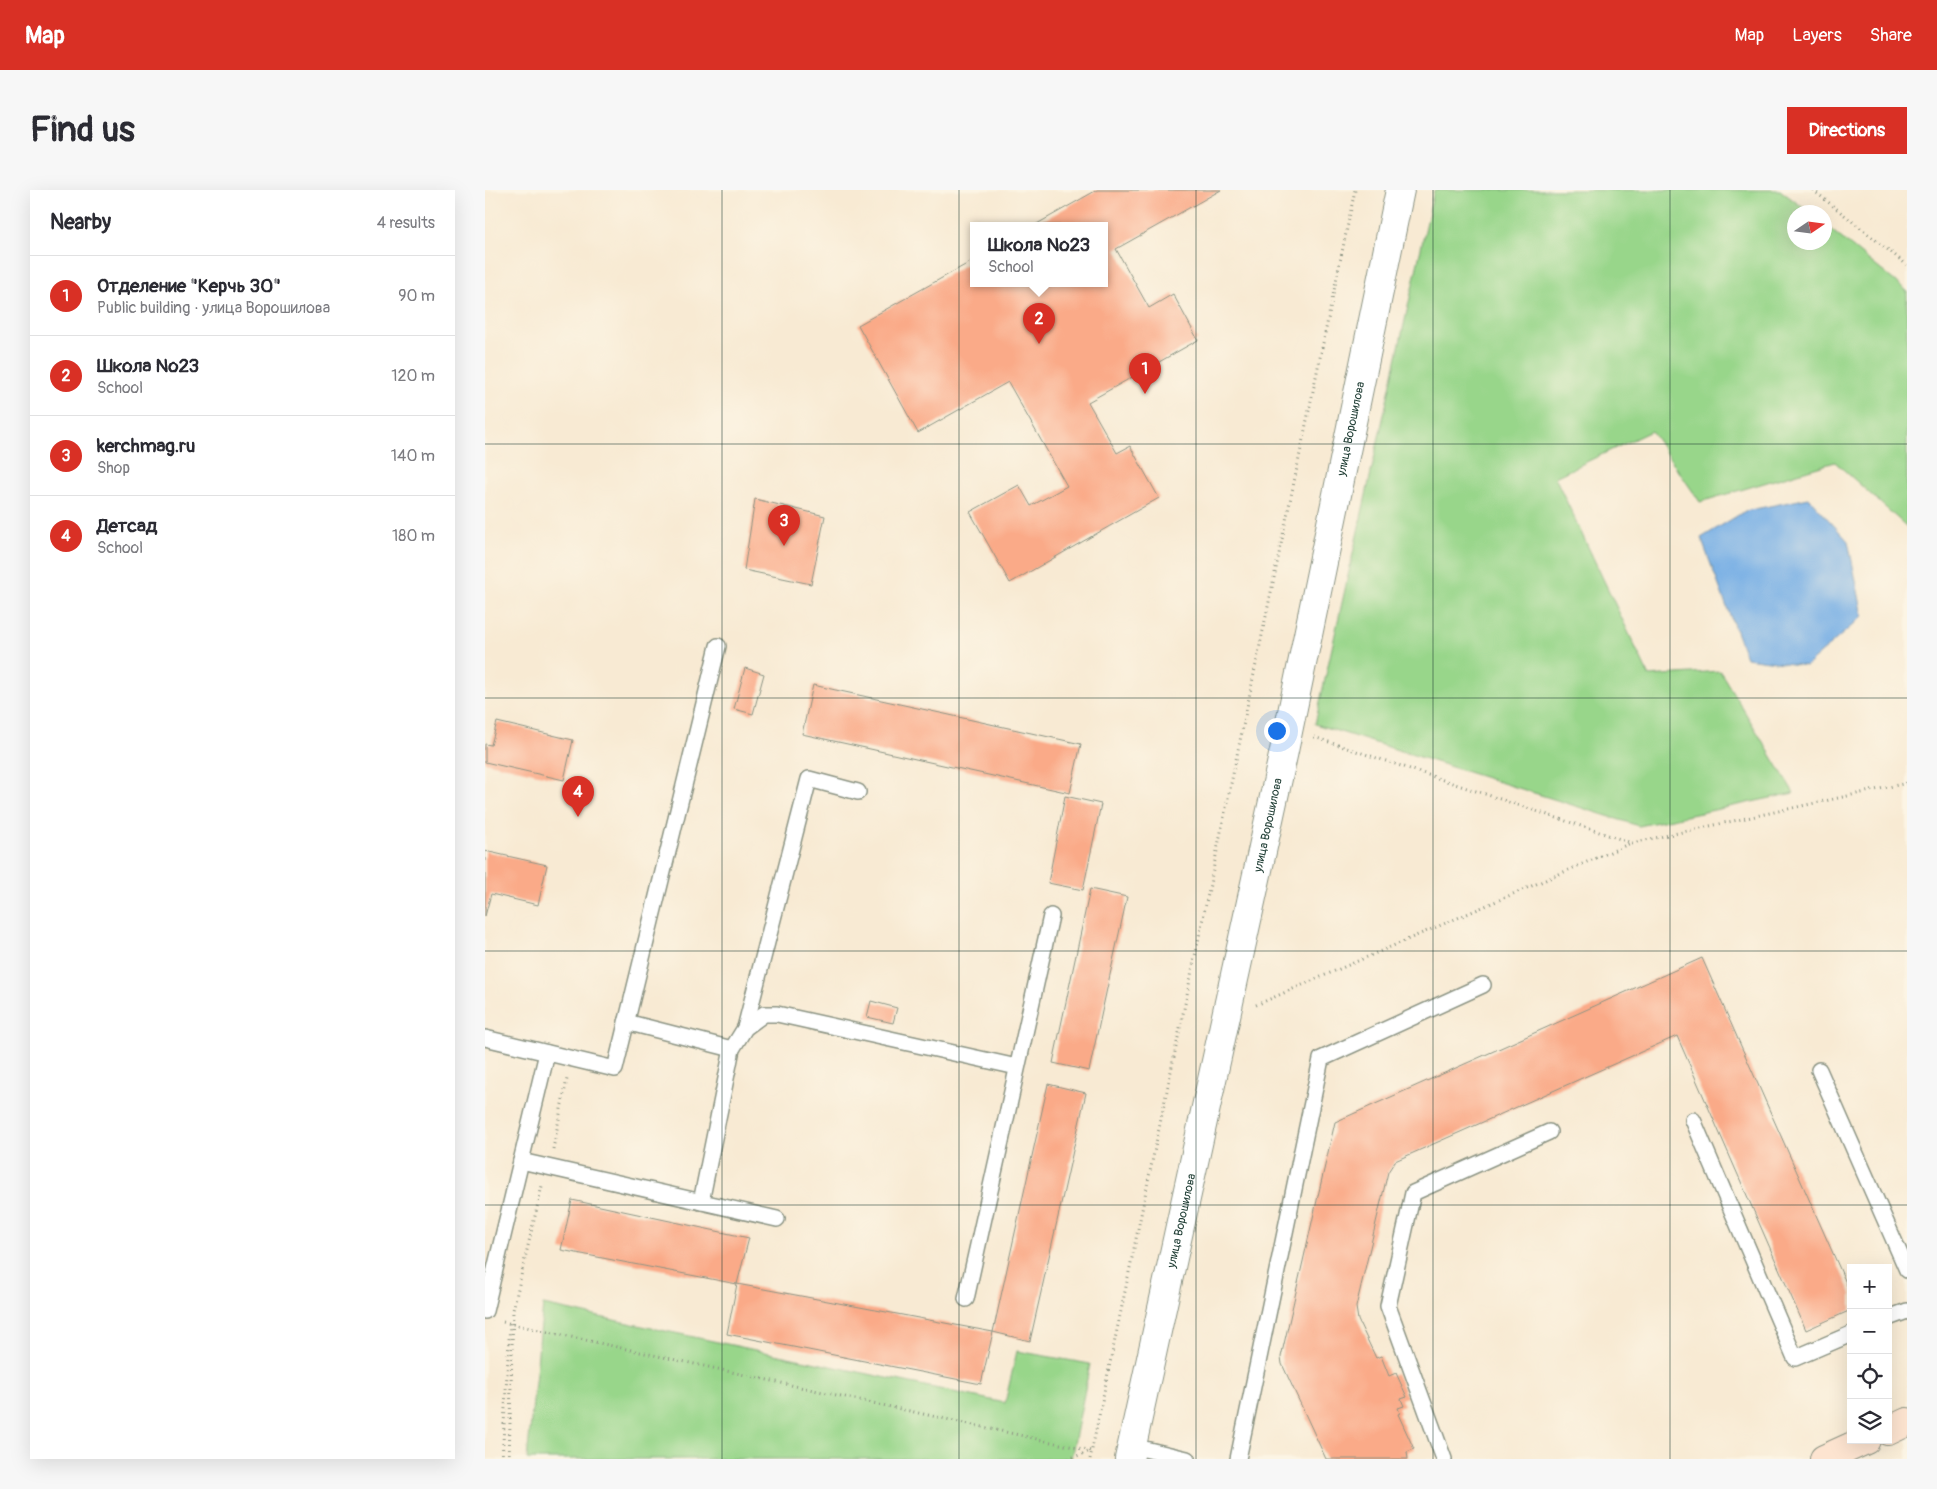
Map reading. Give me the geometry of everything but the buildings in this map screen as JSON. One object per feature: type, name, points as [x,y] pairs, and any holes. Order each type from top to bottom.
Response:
[{"type":"main road","points":[[1892,1429],[1907,1422]]},
{"type":"main road","points":[[1824,1459],[1857,1444]]},
{"type":"street","name":"улица Ворошилова","points":[[1130,1452],[1289,729],[1400,190]]},
{"type":"lane","points":[[485,1038],[615,1069],[718,646]]},
{"type":"lane","points":[[701,1202],[732,1049],[745,1028],[809,779],[858,792]]},
{"type":"lane","points":[[966,1299],[1051,916]]},
{"type":"lane","points":[[1237,1459],[1321,1059],[1483,985]]},
{"type":"lane","points":[[745,1028],[764,1014],[777,1014],[1017,1067]]},
{"type":"lane","points":[[626,1022],[732,1049]]},
{"type":"lane","points":[[485,1311],[547,1053]]},
{"type":"lane","points":[[1819,1070],[1907,1270]]},
{"type":"lane","points":[[1693,1120],[1795,1358],[1847,1336]]},
{"type":"lane","points":[[1444,1459],[1388,1306],[1413,1193],[1549,1132]]},
{"type":"lane","points":[[521,1161],[777,1219]]},
{"type":"lane","points":[[1892,1316],[1907,1310]]},
{"type":"lane","points":[[1130,1452],[1187,1459]]},
{"type":"path","points":[[1090,1459],[1355,190]]},
{"type":"path","points":[[1813,190],[1907,265]]},
{"type":"path","points":[[1289,729],[1633,843]]},
{"type":"path","points":[[1256,1006],[1633,843],[1907,783]]},
{"type":"path","points":[[501,1322],[1092,1451]]},
{"type":"path","points":[[502,1459],[510,1323]]},
{"type":"path","points":[[1068,1459],[1092,1451]]},
{"type":"green space","points":[[1434,190],[1780,190],[1800,205],[1787,205],[1787,250],[1832,250],[1832,231],[1907,291],[1907,527],[1835,462],[1700,502],[1651,431],[1555,477],[1649,676],[1720,671],[1794,793],[1639,826],[1315,724]]},
{"type":"green space","points":[[543,1305],[1005,1403],[1017,1351],[1090,1364],[1071,1459],[527,1459]]},
{"type":"water","points":[[1809,498],[1848,541],[1863,616],[1806,666],[1746,658],[1701,538],[1745,511]]},
{"type":"place","name":"Школа №23","points":[[1039,344]]},
{"type":"place","name":"Отделение \"Керчь 30\"","points":[[1145,394]]},
{"type":"place","name":"kerchmag.ru","points":[[784,546]]},
{"type":"place","name":"Детсад","points":[[578,817]]}]
